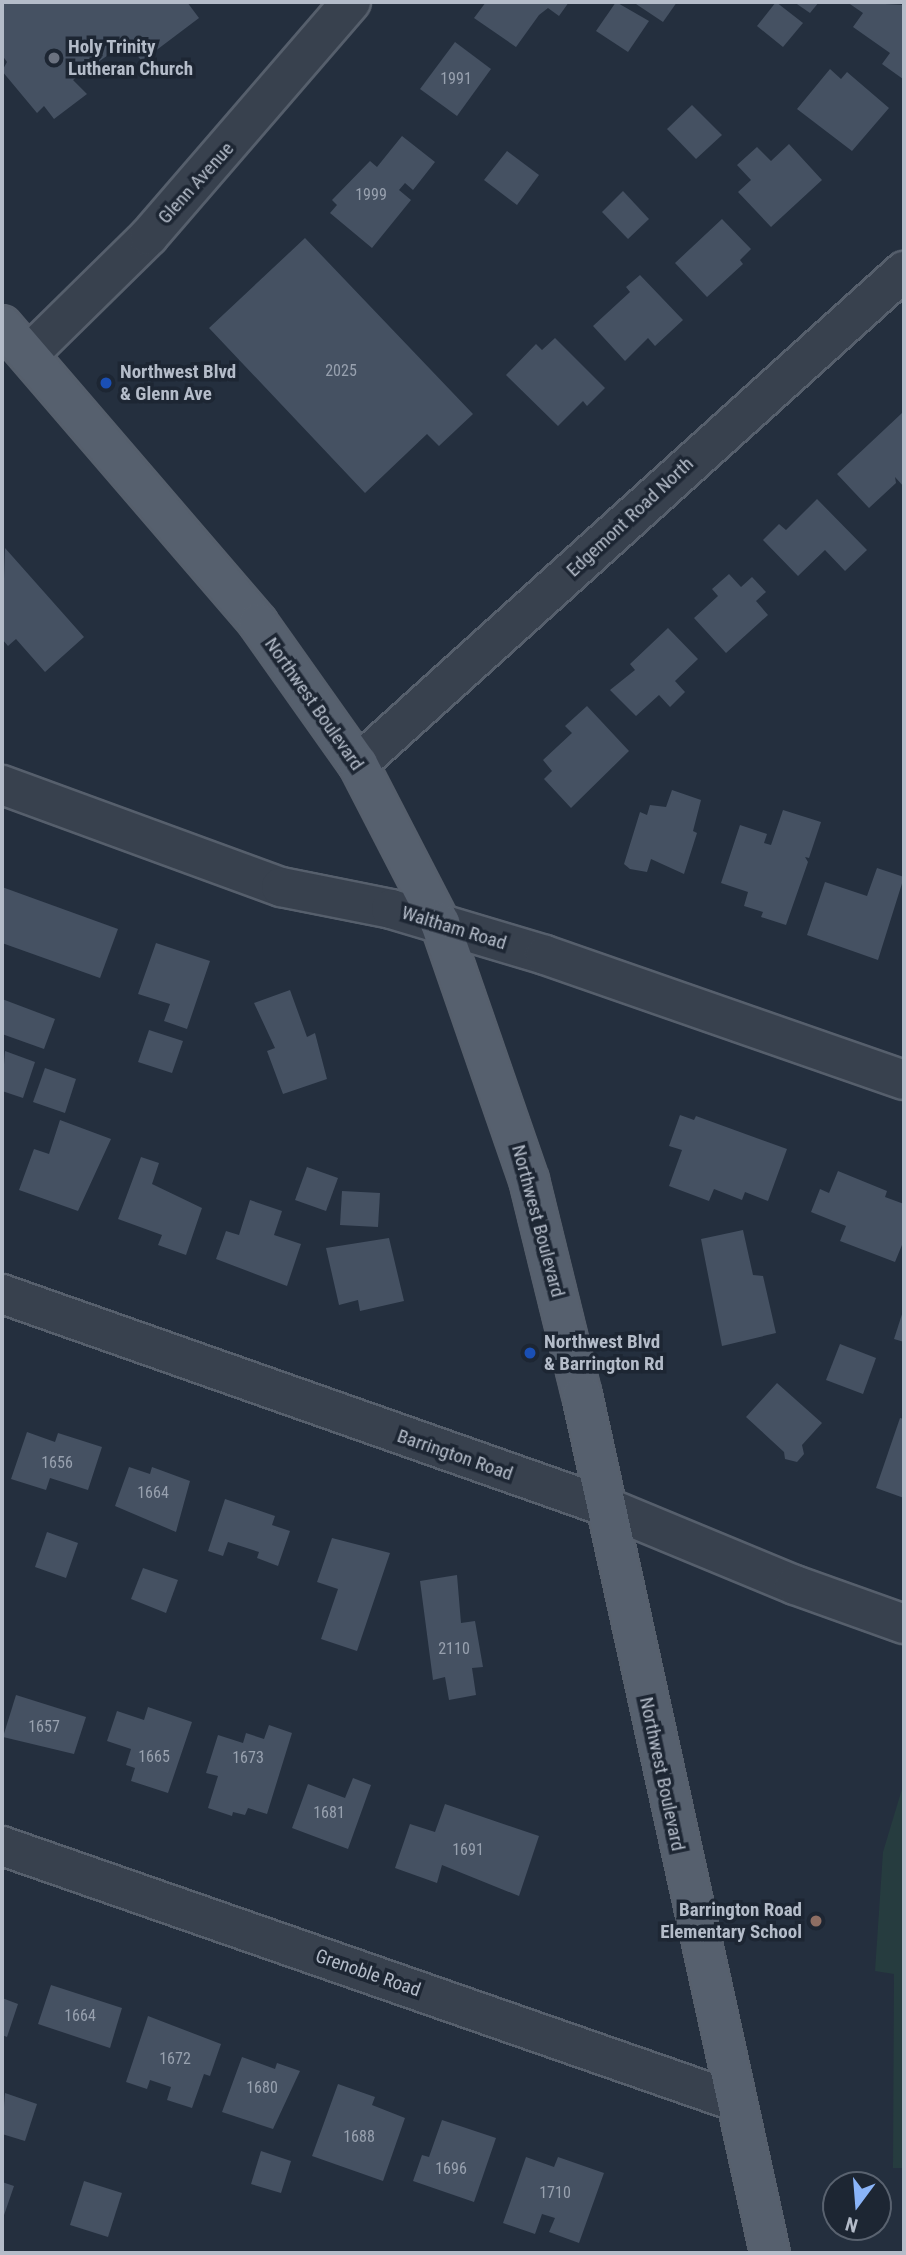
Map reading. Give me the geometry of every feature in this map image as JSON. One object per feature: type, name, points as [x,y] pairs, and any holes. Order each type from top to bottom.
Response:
[{"type":"main road","name":"Northwest Boulevard","points":[[2,325],[258,623],[358,764],[440,923],[530,1180],[770,2253]]},
{"type":"street","name":"Glenn Avenue","points":[[29,354],[149,236],[351,2]]},
{"type":"street","name":"Edgemont Road North","points":[[358,764],[904,271]]},
{"type":"street","name":"Waltham Road","points":[[2,785],[281,887],[440,923],[654,991],[904,1080]]},
{"type":"street","name":"Barrington Road","points":[[2,1294],[604,1506],[795,1585],[904,1624]]},
{"type":"street","name":"Grenoble Road","points":[[2,1846],[734,2101]]},
{"type":"green space","points":[[902,1789],[904,2168],[893,2168],[894,1974],[875,1971],[883,1852]]},
{"type":"building","name":"Holy Trinity Lutheran Church","points":[[2,2],[187,2],[199,18],[142,61],[125,43],[73,80],[87,94],[54,119],[44,106],[37,113],[2,71],[7,62],[2,55]]},
{"type":"building","points":[[486,2],[569,2],[559,16],[548,8],[539,15],[516,47],[474,18]]},
{"type":"building","points":[[616,2],[649,21],[628,52],[596,31]]},
{"type":"building","points":[[633,2],[677,2],[663,22]]},
{"type":"building","points":[[776,2],[803,23],[783,47],[757,26]]},
{"type":"building","points":[[794,2],[819,2],[810,13]]},
{"type":"building","points":[[847,2],[904,5],[903,79],[882,64],[890,53],[853,27],[863,13]]},
{"type":"building","points":[[455,42],[491,69],[457,116],[420,89]]},
{"type":"building","points":[[830,69],[841,79],[847,72],[889,108],[852,151],[797,109]]},
{"type":"building","points":[[692,105],[722,135],[696,159],[667,129]]},
{"type":"building","points":[[402,136],[435,162],[413,190],[405,183],[399,190],[411,200],[372,248],[330,213],[337,205],[332,200],[370,161],[377,167]]},
{"type":"building","points":[[789,144],[822,180],[771,227],[738,192],[751,180],[737,165],[757,147],[771,161]]},
{"type":"building","points":[[507,151],[539,175],[517,205],[484,180]]},
{"type":"building","points":[[623,191],[649,219],[628,239],[602,212]]},
{"type":"building","points":[[722,219],[751,249],[740,260],[743,264],[707,297],[675,263]]},
{"type":"building","points":[[305,238],[473,414],[439,446],[427,434],[365,493],[209,328]]},
{"type":"building","points":[[640,275],[683,320],[655,346],[648,338],[625,361],[593,326],[630,292],[626,287]]},
{"type":"building","points":[[555,338],[605,388],[587,406],[583,401],[558,426],[506,375],[536,344],[542,350]]},
{"type":"building","points":[[902,413],[904,487],[895,477],[896,483],[869,508],[837,474]]},
{"type":"building","points":[[817,499],[867,550],[845,571],[825,550],[798,576],[763,540],[779,524],[786,530]]},
{"type":"building","points":[[5,548],[84,637],[45,672],[16,639],[8,646],[2,639]]},
{"type":"building","points":[[729,574],[741,587],[752,577],[766,592],[756,601],[768,615],[726,653],[694,618],[718,596],[712,589]]},
{"type":"building","points":[[668,628],[698,659],[675,681],[685,692],[670,707],[659,695],[636,716],[610,690],[635,670],[630,664]]},
{"type":"building","points":[[587,706],[629,751],[571,808],[544,779],[552,771],[543,760],[572,733],[565,726]]},
{"type":"building","points":[[672,790],[701,800],[693,831],[697,833],[684,874],[651,859],[647,872],[630,869],[624,864],[640,812],[647,815],[650,805],[666,807]]},
{"type":"building","points":[[783,810],[821,822],[809,858],[805,857],[808,862],[786,925],[761,917],[763,912],[744,906],[748,892],[721,883],[740,825],[767,834],[764,843],[771,845]]},
{"type":"building","points":[[877,868],[904,877],[878,960],[807,935],[825,882],[867,896]]},
{"type":"building","points":[[2,887],[118,929],[100,978],[2,943]]},
{"type":"building","points":[[156,943],[210,961],[187,1029],[164,1021],[170,1004],[138,994]]},
{"type":"building","points":[[290,990],[307,1037],[315,1033],[327,1079],[283,1094],[267,1051],[275,1048],[254,1003]]},
{"type":"building","points":[[2,999],[55,1019],[44,1049],[2,1034]]},
{"type":"building","points":[[149,1030],[183,1041],[172,1073],[138,1062]]},
{"type":"building","points":[[5,1051],[35,1062],[23,1098],[2,1091]]},
{"type":"building","points":[[45,1068],[76,1079],[65,1113],[33,1102]]},
{"type":"building","points":[[680,1115],[694,1120],[696,1116],[787,1149],[768,1201],[745,1192],[742,1200],[714,1189],[709,1201],[669,1186],[682,1150],[669,1146]]},
{"type":"building","points":[[60,1120],[111,1139],[78,1211],[19,1190],[34,1149],[49,1154]]},
{"type":"building","points":[[141,1157],[159,1163],[152,1184],[202,1208],[186,1255],[158,1245],[162,1235],[118,1219]]},
{"type":"building","points":[[307,1167],[338,1178],[326,1211],[295,1200]]},
{"type":"building","points":[[838,1171],[887,1191],[885,1197],[904,1204],[904,1240],[895,1262],[840,1241],[846,1226],[811,1212],[820,1189],[829,1193]]},
{"type":"building","points":[[342,1191],[380,1193],[378,1227],[340,1225]]},
{"type":"building","points":[[250,1200],[282,1211],[274,1235],[301,1244],[287,1286],[216,1259],[226,1231],[239,1235]]},
{"type":"building","points":[[743,1230],[753,1275],[763,1276],[776,1333],[722,1346],[701,1239]]},
{"type":"building","points":[[389,1238],[404,1301],[360,1311],[358,1300],[339,1305],[326,1248]]},
{"type":"building","points":[[904,1308],[904,1342],[894,1339]]},
{"type":"building","points":[[840,1344],[876,1358],[863,1394],[826,1380]]},
{"type":"building","points":[[777,1383],[822,1423],[802,1445],[804,1454],[797,1462],[785,1459],[784,1452],[746,1417]]},
{"type":"building","points":[[900,1418],[904,1419],[904,1498],[876,1488]]},
{"type":"building","points":[[27,1432],[55,1442],[58,1433],[102,1447],[88,1490],[50,1478],[46,1490],[11,1479]]},
{"type":"building","points":[[129,1467],[150,1474],[152,1467],[190,1481],[176,1532],[115,1506]]},
{"type":"building","points":[[225,1499],[275,1516],[272,1525],[290,1531],[278,1566],[257,1558],[259,1552],[228,1542],[223,1556],[208,1551]]},
{"type":"building","points":[[47,1532],[78,1543],[66,1578],[35,1567]]},
{"type":"building","points":[[332,1538],[390,1553],[357,1651],[321,1639],[338,1589],[317,1582]]},
{"type":"building","points":[[143,1568],[178,1580],[166,1613],[131,1599]]},
{"type":"building","points":[[457,1575],[461,1623],[475,1621],[483,1667],[472,1668],[476,1695],[449,1700],[445,1677],[433,1680],[420,1581]]},
{"type":"building","points":[[16,1695],[86,1717],[74,1754],[3,1737]]},
{"type":"building","points":[[148,1707],[192,1722],[168,1793],[131,1781],[135,1768],[126,1765],[131,1749],[107,1741],[117,1711],[144,1720]]},
{"type":"building","points":[[269,1725],[292,1733],[267,1814],[248,1808],[245,1815],[233,1812],[232,1816],[208,1808],[218,1776],[206,1773],[218,1735],[243,1743],[246,1733],[264,1739]]},
{"type":"building","points":[[353,1778],[371,1785],[348,1849],[292,1828],[308,1784],[345,1798]]},
{"type":"building","points":[[445,1804],[539,1836],[519,1896],[442,1865],[437,1883],[395,1868],[410,1824],[435,1832]]},
{"type":"building","points":[[51,1985],[122,2008],[110,2048],[38,2024]]},
{"type":"building","points":[[2,1998],[18,2004],[7,2037],[2,2035]]},
{"type":"building","points":[[148,2016],[221,2044],[210,2076],[204,2074],[192,2108],[167,2100],[171,2087],[150,2080],[147,2089],[126,2082]]},
{"type":"building","points":[[242,2057],[275,2069],[277,2063],[300,2071],[273,2129],[222,2112]]},
{"type":"building","points":[[338,2084],[375,2097],[372,2105],[405,2118],[383,2181],[312,2156]]},
{"type":"building","points":[[5,2093],[37,2104],[25,2141],[2,2134]]},
{"type":"building","points":[[442,2120],[496,2138],[474,2202],[413,2181],[422,2155],[429,2157]]},
{"type":"building","points":[[261,2151],[291,2161],[281,2193],[251,2184]]},
{"type":"building","points":[[526,2157],[554,2167],[558,2157],[604,2173],[579,2243],[549,2232],[555,2218],[542,2214],[535,2234],[503,2223]]},
{"type":"building","points":[[84,2181],[122,2193],[108,2237],[70,2225]]},
{"type":"building","points":[[2,2182],[14,2186],[2,2221]]},
{"type":"place","name":"Holy Trinity Lutheran Church","points":[[54,58]]},
{"type":"place","name":"Northwest Blvd & Glenn Ave","points":[[106,383]]},
{"type":"place","name":"Northwest Blvd & Barrington Rd","points":[[530,1353]]},
{"type":"place","name":"Barrington Road Elementary School","points":[[816,1921]]}]
